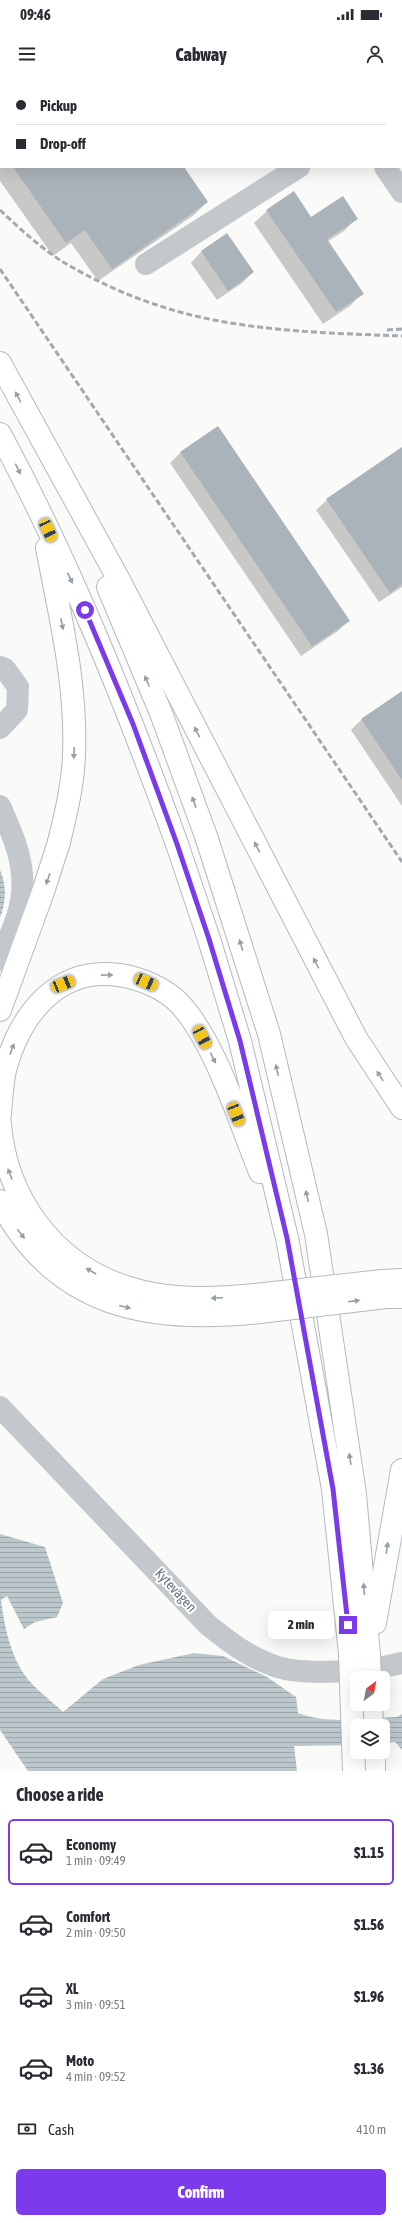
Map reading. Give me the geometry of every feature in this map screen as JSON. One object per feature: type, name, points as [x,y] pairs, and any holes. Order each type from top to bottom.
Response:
[{"type":"main road","points":[[0,363],[119,580],[356,1038],[402,1108]]},
{"type":"main road","points":[[36,430],[107,585],[161,713],[207,839],[269,1034],[316,1234],[355,1494],[360,1655],[354,1771]]},
{"type":"main road","points":[[0,434],[42,517],[133,724],[177,844],[209,939],[240,1041],[287,1238],[333,1489],[360,1655],[367,1671]]},
{"type":"main road","points":[[0,1010],[44,892],[59,842],[72,780],[75,722],[66,644],[42,517]]},
{"type":"main road","points":[[0,1115],[5,1071],[19,1031],[31,1013],[46,997],[63,984],[84,976],[109,974],[134,977],[157,988],[178,1003],[196,1026],[214,1059],[287,1238]]},
{"type":"main road","points":[[0,1124],[2,1143],[8,1169],[28,1213],[45,1235],[64,1254],[85,1268],[119,1285],[152,1294],[258,1303]]},
{"type":"main road","points":[[0,1201],[18,1232],[35,1252],[73,1284],[95,1296],[120,1306],[146,1312],[201,1316],[258,1303],[393,1289]]},
{"type":"main road","points":[[360,1655],[402,1470]]},
{"type":"main road","points":[[374,1759],[374,1771]]},
{"type":"street","points":[[146,264],[297,168]]},
{"type":"street","points":[[386,168],[402,192]]},
{"type":"street","points":[[0,667],[4,669],[18,687],[17,710],[0,728]]},
{"type":"street","points":[[0,806],[14,837],[22,872],[21,902],[0,960]]},
{"type":"street","name":"Kytevägen","points":[[0,1406],[208,1625],[240,1650],[273,1666],[307,1672],[361,1669],[402,1663]]},
{"type":"shaded area","points":[[0,870],[4,882],[5,894],[4,906],[0,918]]},
{"type":"shaded area","points":[[0,1534],[45,1547],[63,1603],[57,1617],[35,1622],[24,1629],[7,1596],[1,1600],[9,1641],[21,1670],[35,1687],[63,1712],[103,1679],[139,1665],[194,1653],[223,1656],[267,1677],[296,1697],[298,1713],[322,1719],[350,1720],[350,1745],[294,1746],[297,1771],[28,1771],[0,1730]]},
{"type":"shaded area","points":[[402,1714],[402,1750],[395,1742],[390,1742],[390,1719],[360,1719],[397,1717]]},
{"type":"building","points":[[14,168],[185,168],[208,202],[112,269],[85,230],[66,243]]},
{"type":"building","points":[[294,191],[311,217],[343,196],[358,219],[327,239],[364,294],[336,312],[266,210]]},
{"type":"building","points":[[227,233],[254,272],[228,291],[201,251]]},
{"type":"building","points":[[218,426],[350,621],[312,646],[180,452]]},
{"type":"building","points":[[402,447],[402,584],[390,593],[326,499]]},
{"type":"building","points":[[402,691],[402,780],[361,719]]},
{"type":"railway","points":[[0,210],[22,231],[63,262],[109,286],[157,305],[186,314],[216,320],[278,329],[341,334],[402,336]]},
{"type":"railway","points":[[0,269],[402,862]]},
{"type":"railway","points":[[387,330],[402,329]]},
{"type":"route","points":[[85,610],[133,724],[177,844],[209,939],[240,1041],[287,1238],[310,1371],[333,1489],[348,1625]]}]
